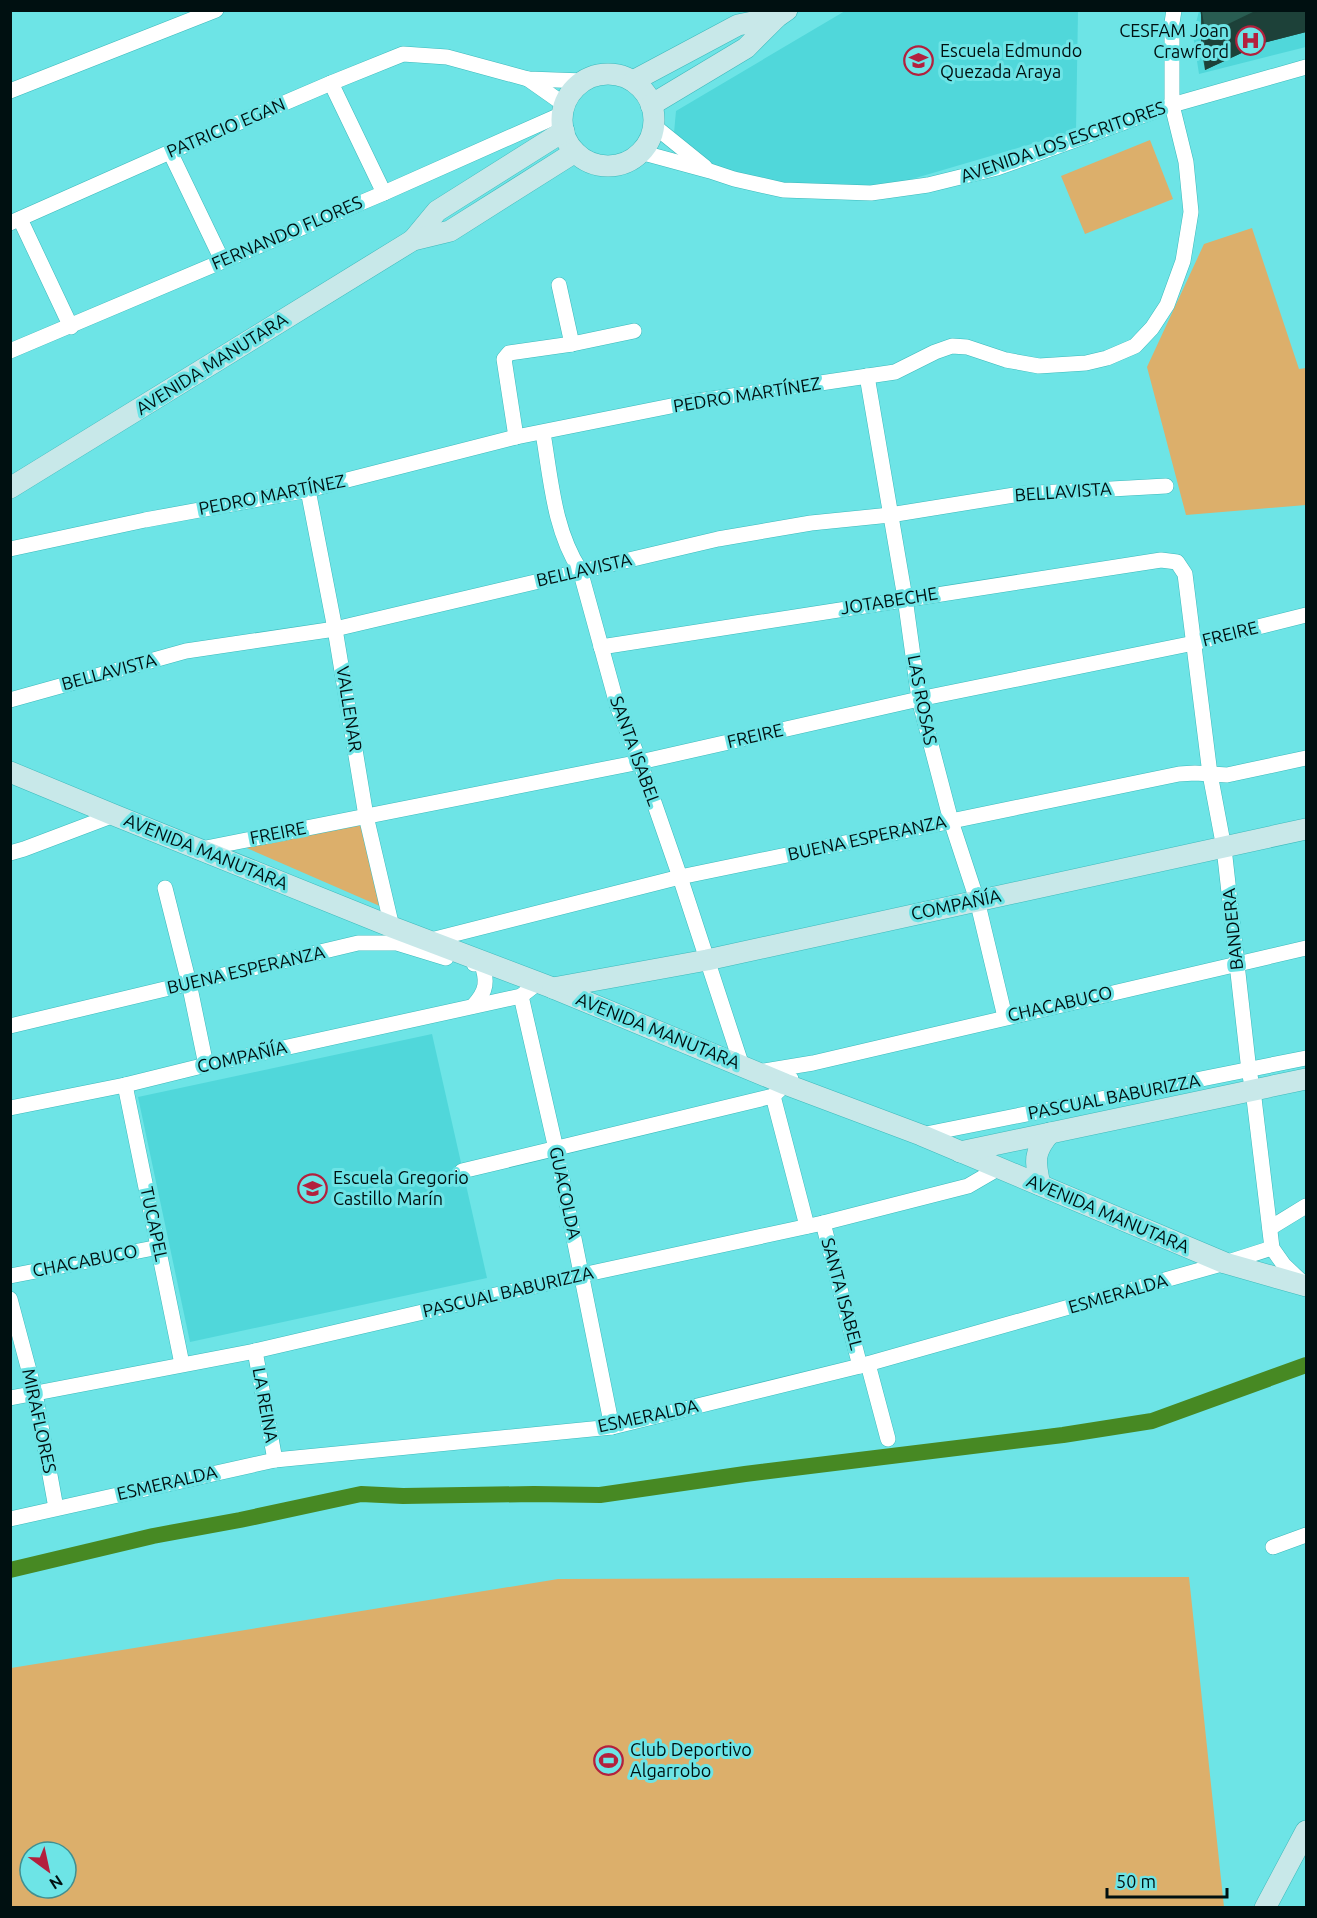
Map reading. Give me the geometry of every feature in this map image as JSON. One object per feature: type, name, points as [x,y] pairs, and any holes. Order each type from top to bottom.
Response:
[{"type":"main road","points":[[633,81],[738,25],[782,14]]},
{"type":"main road","points":[[652,115],[746,48],[782,14]]},
{"type":"main road","points":[[603,74],[614,74],[633,81],[641,88],[652,115],[651,135],[640,152],[622,163],[602,165],[583,159],[569,144],[564,117],[576,87],[584,81],[603,74]]},
{"type":"main road","name":"AVENIDA MANUTARA","points":[[413,240],[436,211],[564,117]]},
{"type":"main road","name":"AVENIDA MANUTARA","points":[[10,488],[413,240],[450,231],[575,152]]},
{"type":"main road","name":"AVENIDA MANUTARA","points":[[10,771],[392,927],[546,985],[750,1069],[779,1090],[921,1135],[1225,1263],[1306,1286]]},
{"type":"main road","name":"COMPAÑÍA","points":[[546,985],[605,978],[707,960],[1306,829]]},
{"type":"main road","points":[[595,1005],[596,992],[605,978]]},
{"type":"main road","name":"PASCUAL BABURIZZA","points":[[960,1152],[1050,1133],[1251,1080],[1306,1079]]},
{"type":"main road","name":"PASCUAL BABURIZZA","points":[[1040,1185],[1035,1162],[1041,1144],[1050,1133]]},
{"type":"main road","points":[[1265,1908],[1306,1831]]},
{"type":"street","points":[[10,91],[216,10]]},
{"type":"street","name":"PEDRO MARTÍNEZ","points":[[10,549],[145,520],[308,490],[516,437],[691,402],[895,372],[952,346],[967,347],[1006,360],[1039,366],[1086,363],[1107,358],[1135,346],[1152,328],[1167,305],[1183,261],[1191,212],[1186,162],[1172,105],[1174,10]]},
{"type":"street","name":"PATRICIO EGAN","points":[[15,221],[170,152],[403,54],[447,57],[528,79]]},
{"type":"street","name":"AVENIDA LOS ESCRITORES","points":[[640,152],[734,179],[783,190],[871,193],[917,187],[997,168],[1172,105],[1306,68]]},
{"type":"street","points":[[528,79],[584,81]]},
{"type":"street","points":[[528,79],[564,117]]},
{"type":"street","points":[[331,83],[384,193]]},
{"type":"street","name":"AVENIDA LOS ESCRITORES","points":[[652,115],[710,171]]},
{"type":"street","name":"FERNANDO FLORES","points":[[10,351],[564,117]]},
{"type":"street","points":[[170,152],[222,260]]},
{"type":"street","points":[[15,221],[71,327]]},
{"type":"street","points":[[559,285],[572,344]]},
{"type":"street","points":[[516,437],[504,359],[509,352],[572,344],[634,331]]},
{"type":"street","name":"LAS ROSAS","points":[[867,376],[905,598],[919,699],[951,820],[977,900],[1005,1017]]},
{"type":"street","name":"SANTA ISABEL","points":[[543,433],[562,535],[580,570],[618,708],[640,762],[707,960],[750,1069]]},
{"type":"street","name":"BELLAVISTA","points":[[10,700],[186,651],[335,629],[729,537],[811,523],[890,515],[1020,494],[1166,486]]},
{"type":"street","name":"VALLENAR","points":[[308,490],[335,629],[366,816],[392,927]]},
{"type":"street","name":"JOTABECHE","points":[[601,647],[1161,560],[1177,562]]},
{"type":"street","name":"BANDERA","points":[[1177,562],[1185,574],[1210,774],[1224,848],[1272,1248]]},
{"type":"street","name":"FREIRE","points":[[201,849],[640,762],[919,699],[1194,643],[1306,615]]},
{"type":"street","name":"BUENA ESPERANZA","points":[[431,940],[680,877],[951,820],[1179,774],[1227,775],[1306,758]]},
{"type":"street","points":[[10,853],[114,815]]},
{"type":"street","points":[[165,888],[189,983],[206,1065]]},
{"type":"street","name":"BUENA ESPERANZA","points":[[10,1026],[358,943],[398,944],[469,965],[481,962]]},
{"type":"street","name":"CHACABUCO","points":[[750,1069],[813,1063],[1306,948]]},
{"type":"street","points":[[473,1006],[485,990],[485,973],[481,962]]},
{"type":"street","name":"COMPAÑÍA","points":[[10,1108],[125,1085],[520,996],[546,985]]},
{"type":"street","name":"GUACOLDA","points":[[520,996],[556,1149],[612,1426]]},
{"type":"street","name":"PASCUAL BABURIZZA","points":[[921,1135],[1251,1080],[1306,1058]]},
{"type":"street","name":"CHACABUCO","points":[[462,1171],[556,1149],[779,1090],[813,1063]]},
{"type":"street","name":"TUCAPEL","points":[[125,1085],[182,1364]]},
{"type":"street","name":"SANTA ISABEL","points":[[779,1090],[807,1226]]},
{"type":"street","name":"PASCUAL BABURIZZA","points":[[10,1398],[255,1351],[582,1275],[823,1223],[968,1186],[999,1168]]},
{"type":"street","points":[[1270,1228],[1306,1206]]},
{"type":"street","name":"SANTA ISABEL","points":[[823,1223],[888,1439]]},
{"type":"street","name":"CHACABUCO","points":[[10,1276],[159,1247]]},
{"type":"street","points":[[1272,1248],[1284,1265],[1306,1286]]},
{"type":"street","name":"ESMERALDA","points":[[10,1519],[275,1460],[612,1426],[864,1365],[1272,1248]]},
{"type":"street","name":"MIRAFLORES","points":[[10,1299],[35,1393],[57,1508]]},
{"type":"street","name":"LA REINA","points":[[255,1351],[275,1460]]},
{"type":"street","points":[[1273,1547],[1306,1534]]},
{"type":"shaded area","name":"Escuela Edmundo Quezada Araya","points":[[845,11],[1078,11],[1076,131],[878,189],[787,188],[707,164],[674,133],[676,111]]},
{"type":"shaded area","name":"CESFAM Joan Crawford","points":[[1199,11],[1306,11],[1306,47],[1199,74],[1193,35]]},
{"type":"shaded area","points":[[1150,140],[1173,199],[1085,234],[1061,176]]},
{"type":"shaded area","points":[[1252,228],[1299,369],[1306,368],[1306,505],[1186,515],[1147,367],[1204,244]]},
{"type":"shaded area","points":[[367,824],[382,907],[242,846]]},
{"type":"shaded area","name":"Escuela Gregorio Castillo Marín","points":[[432,1034],[487,1278],[190,1342],[138,1097]]},
{"type":"shaded area","name":"Club Deportivo Algarrobo","points":[[1189,1577],[1224,1907],[11,1907],[11,1668],[558,1579]]},
{"type":"building","points":[[1201,10],[1259,10],[1205,36]]},
{"type":"waterway","points":[[10,1570],[153,1536],[361,1494],[403,1496],[600,1495],[745,1474],[1063,1435],[1152,1421],[1306,1365]]},
{"type":"place","name":"CESFAM Joan Crawford","points":[[1250,41]]},
{"type":"place","name":"Escuela Edmundo Quezada Araya","points":[[919,61]]},
{"type":"place","name":"Escuela Gregorio Castillo Marín","points":[[312,1188]]},
{"type":"place","name":"Club Deportivo Algarrobo","points":[[609,1760]]}]
